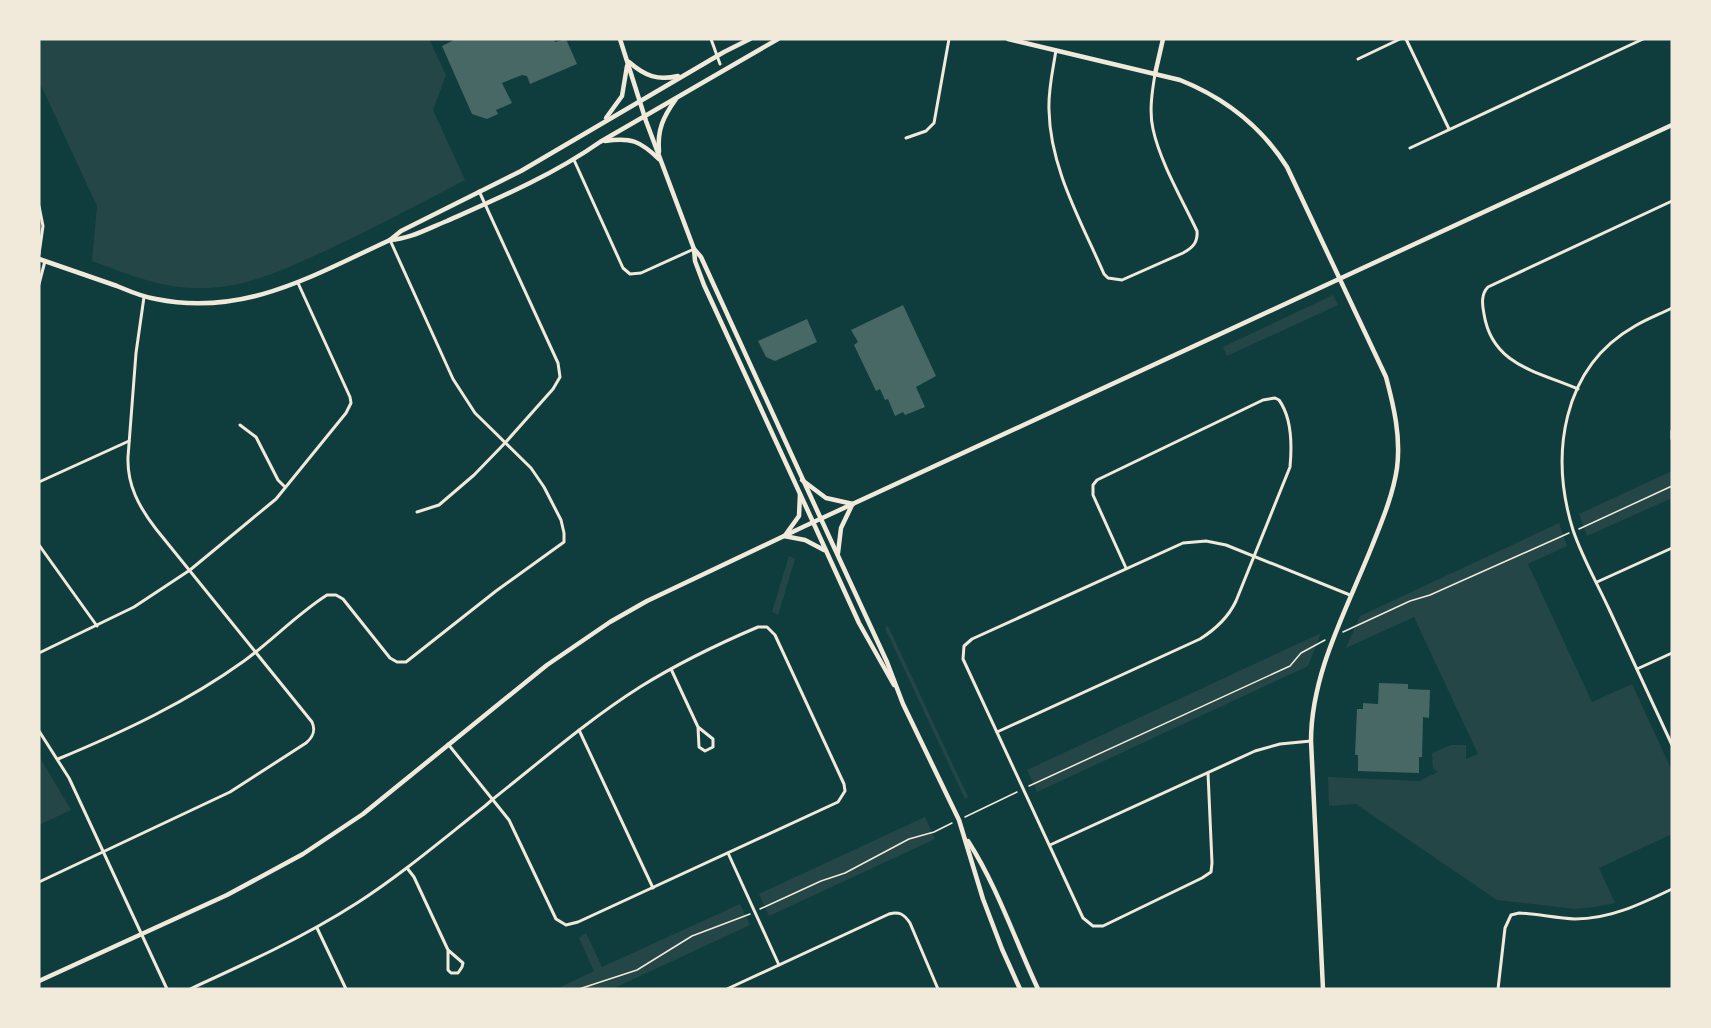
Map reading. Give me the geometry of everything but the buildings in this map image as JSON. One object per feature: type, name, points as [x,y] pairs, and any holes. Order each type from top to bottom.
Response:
[{"type":"street","points":[[620,39],[644,116],[694,249],[700,257],[959,820],[986,907],[1020,989]]},
{"type":"street","points":[[711,39],[720,63]]},
{"type":"street","points":[[39,259],[144,297],[176,303],[213,304],[261,296],[298,283],[390,240],[401,231],[520,171],[716,56],[750,39]]},
{"type":"street","points":[[390,240],[405,238],[485,204],[574,160],[600,142],[778,39]]},
{"type":"street","points":[[906,138],[926,131],[933,123],[949,39]]},
{"type":"street","points":[[1008,39],[1180,80],[1203,89],[1224,102],[1264,135],[1287,167],[1386,377],[1393,406],[1398,447],[1391,497],[1325,662],[1315,696],[1311,741],[1323,989]]},
{"type":"street","points":[[1056,51],[1049,110],[1055,157],[1104,274],[1113,280],[1122,280],[1183,253],[1191,248],[1198,237],[1153,128],[1152,98],[1163,39]]},
{"type":"street","points":[[1358,59],[1400,39]]},
{"type":"street","points":[[1407,39],[1449,129]]},
{"type":"street","points":[[1410,148],[1643,39]]},
{"type":"street","points":[[627,61],[652,78],[661,79],[685,75]]},
{"type":"street","points":[[603,123],[622,96],[627,61]]},
{"type":"street","points":[[660,160],[658,137],[660,123],[677,97]]},
{"type":"street","points":[[39,981],[256,880],[311,849],[363,814],[547,665],[610,622],[689,580],[1672,125]]},
{"type":"street","points":[[600,142],[630,139],[647,148],[660,160]]},
{"type":"street","points":[[574,160],[623,268],[630,274],[641,273],[694,249]]},
{"type":"street","points":[[417,513],[440,504],[474,475],[505,443],[555,386],[560,377],[560,370],[479,191]]},
{"type":"street","points":[[1578,389],[1514,362],[1499,350],[1486,323],[1483,305],[1484,290],[1672,201]]},
{"type":"street","points":[[39,206],[43,226],[39,254]]},
{"type":"street","points":[[58,759],[176,704],[204,688],[256,652],[331,594],[343,599],[390,658],[397,662],[406,662],[495,591],[565,540],[563,528],[551,498],[531,468],[475,413],[453,379],[390,240]]},
{"type":"street","points":[[694,249],[695,261],[704,285],[826,552],[859,623],[899,693]]},
{"type":"street","points":[[39,284],[45,261]]},
{"type":"street","points":[[39,653],[146,600],[190,570],[266,508],[346,413],[351,403],[350,397],[298,283]]},
{"type":"street","points":[[39,882],[230,792],[310,740],[314,731],[312,722],[146,517],[135,496],[128,468],[129,441],[136,353],[144,297]]},
{"type":"street","points":[[1672,308],[1634,326],[1620,336],[1586,372],[1568,415],[1561,456],[1563,489],[1574,531],[1672,745]]},
{"type":"street","points":[[997,732],[1200,639],[1222,623],[1233,608],[1290,467],[1292,448],[1282,404],[1275,399],[1263,400],[1097,480],[1093,485],[1093,495],[1126,568]]},
{"type":"street","points":[[240,425],[256,437],[278,480],[285,487]]},
{"type":"street","points":[[1672,431],[1672,439]]},
{"type":"street","points":[[39,482],[129,441]]},
{"type":"street","points":[[802,480],[826,498],[853,504]]},
{"type":"street","points":[[784,536],[800,516],[800,494]]},
{"type":"street","points":[[838,556],[841,528],[853,504]]},
{"type":"street","points":[[784,536],[805,540],[826,552]]},
{"type":"street","points":[[1208,773],[1212,862],[1210,872],[1103,926],[1093,926],[1083,918],[963,659],[963,646],[972,639],[1171,547],[1198,541],[1226,545],[1352,596]]},
{"type":"street","points":[[39,545],[97,626]]},
{"type":"street","points":[[1596,582],[1672,548]]},
{"type":"street","points":[[190,989],[317,928],[358,903],[407,868],[493,799],[579,730],[632,693],[670,669],[756,628],[763,626],[771,629],[775,635],[844,784],[844,793],[838,801],[653,888],[574,924],[560,923],[512,825],[493,799],[448,744]]},
{"type":"street","points":[[1637,669],[1672,652]]},
{"type":"street","points":[[670,669],[698,727],[699,747],[705,751],[710,750],[713,747],[713,740],[698,727]]},
{"type":"street","points":[[579,730],[653,888]]},
{"type":"street","points":[[39,731],[69,778],[167,989]]},
{"type":"street","points":[[1050,845],[1268,747],[1311,741]]},
{"type":"street","points":[[965,836],[978,857],[1038,989]]},
{"type":"street","points":[[728,853],[779,965]]},
{"type":"street","points":[[407,868],[414,877],[448,950],[462,963],[458,973],[451,973],[448,970],[448,950]]},
{"type":"street","points":[[1498,989],[1505,928],[1511,915],[1519,913],[1572,919],[1602,916],[1629,909],[1672,889]]},
{"type":"street","points":[[727,989],[889,914],[900,913],[910,923],[938,989]]},
{"type":"street","points":[[317,928],[346,989]]},
{"type":"path","points":[[759,909],[821,881],[845,873],[909,839],[934,832],[1024,788],[1290,666],[1309,648],[1336,635],[1672,486]]},
{"type":"path","points":[[579,989],[637,970],[692,936],[751,914]]},
{"type":"shaded area","points":[[39,39],[429,39],[446,75],[433,110],[465,180],[327,250],[246,282],[229,286],[193,288],[167,285],[129,275],[92,261],[97,206],[39,81]]},
{"type":"shaded area","points":[[1333,295],[1338,305],[1227,356],[1223,347]]},
{"type":"shaded area","points":[[1672,471],[1672,498],[1587,536],[1579,514]]},
{"type":"shaded area","points":[[1559,523],[1567,546],[1528,564],[1592,702],[1632,684],[1672,771],[1672,834],[1599,868],[1615,903],[1575,909],[1497,900],[1356,804],[1329,806],[1328,777],[1419,781],[1438,772],[1433,768],[1432,753],[1451,745],[1466,745],[1466,759],[1478,754],[1414,617],[1346,648],[1360,616]]},
{"type":"shaded area","points":[[789,556],[795,559],[778,615],[772,612]]},
{"type":"shaded area","points":[[888,626],[968,797],[965,799],[885,628]]},
{"type":"shaded area","points":[[1321,633],[1308,666],[1037,792],[1027,770]]},
{"type":"shaded area","points":[[39,756],[71,810],[39,825]]},
{"type":"shaded area","points":[[925,817],[935,839],[769,916],[759,894]]},
{"type":"shaded area","points":[[740,904],[750,925],[612,989],[556,989],[594,971],[579,938],[586,933],[602,967]]}]
